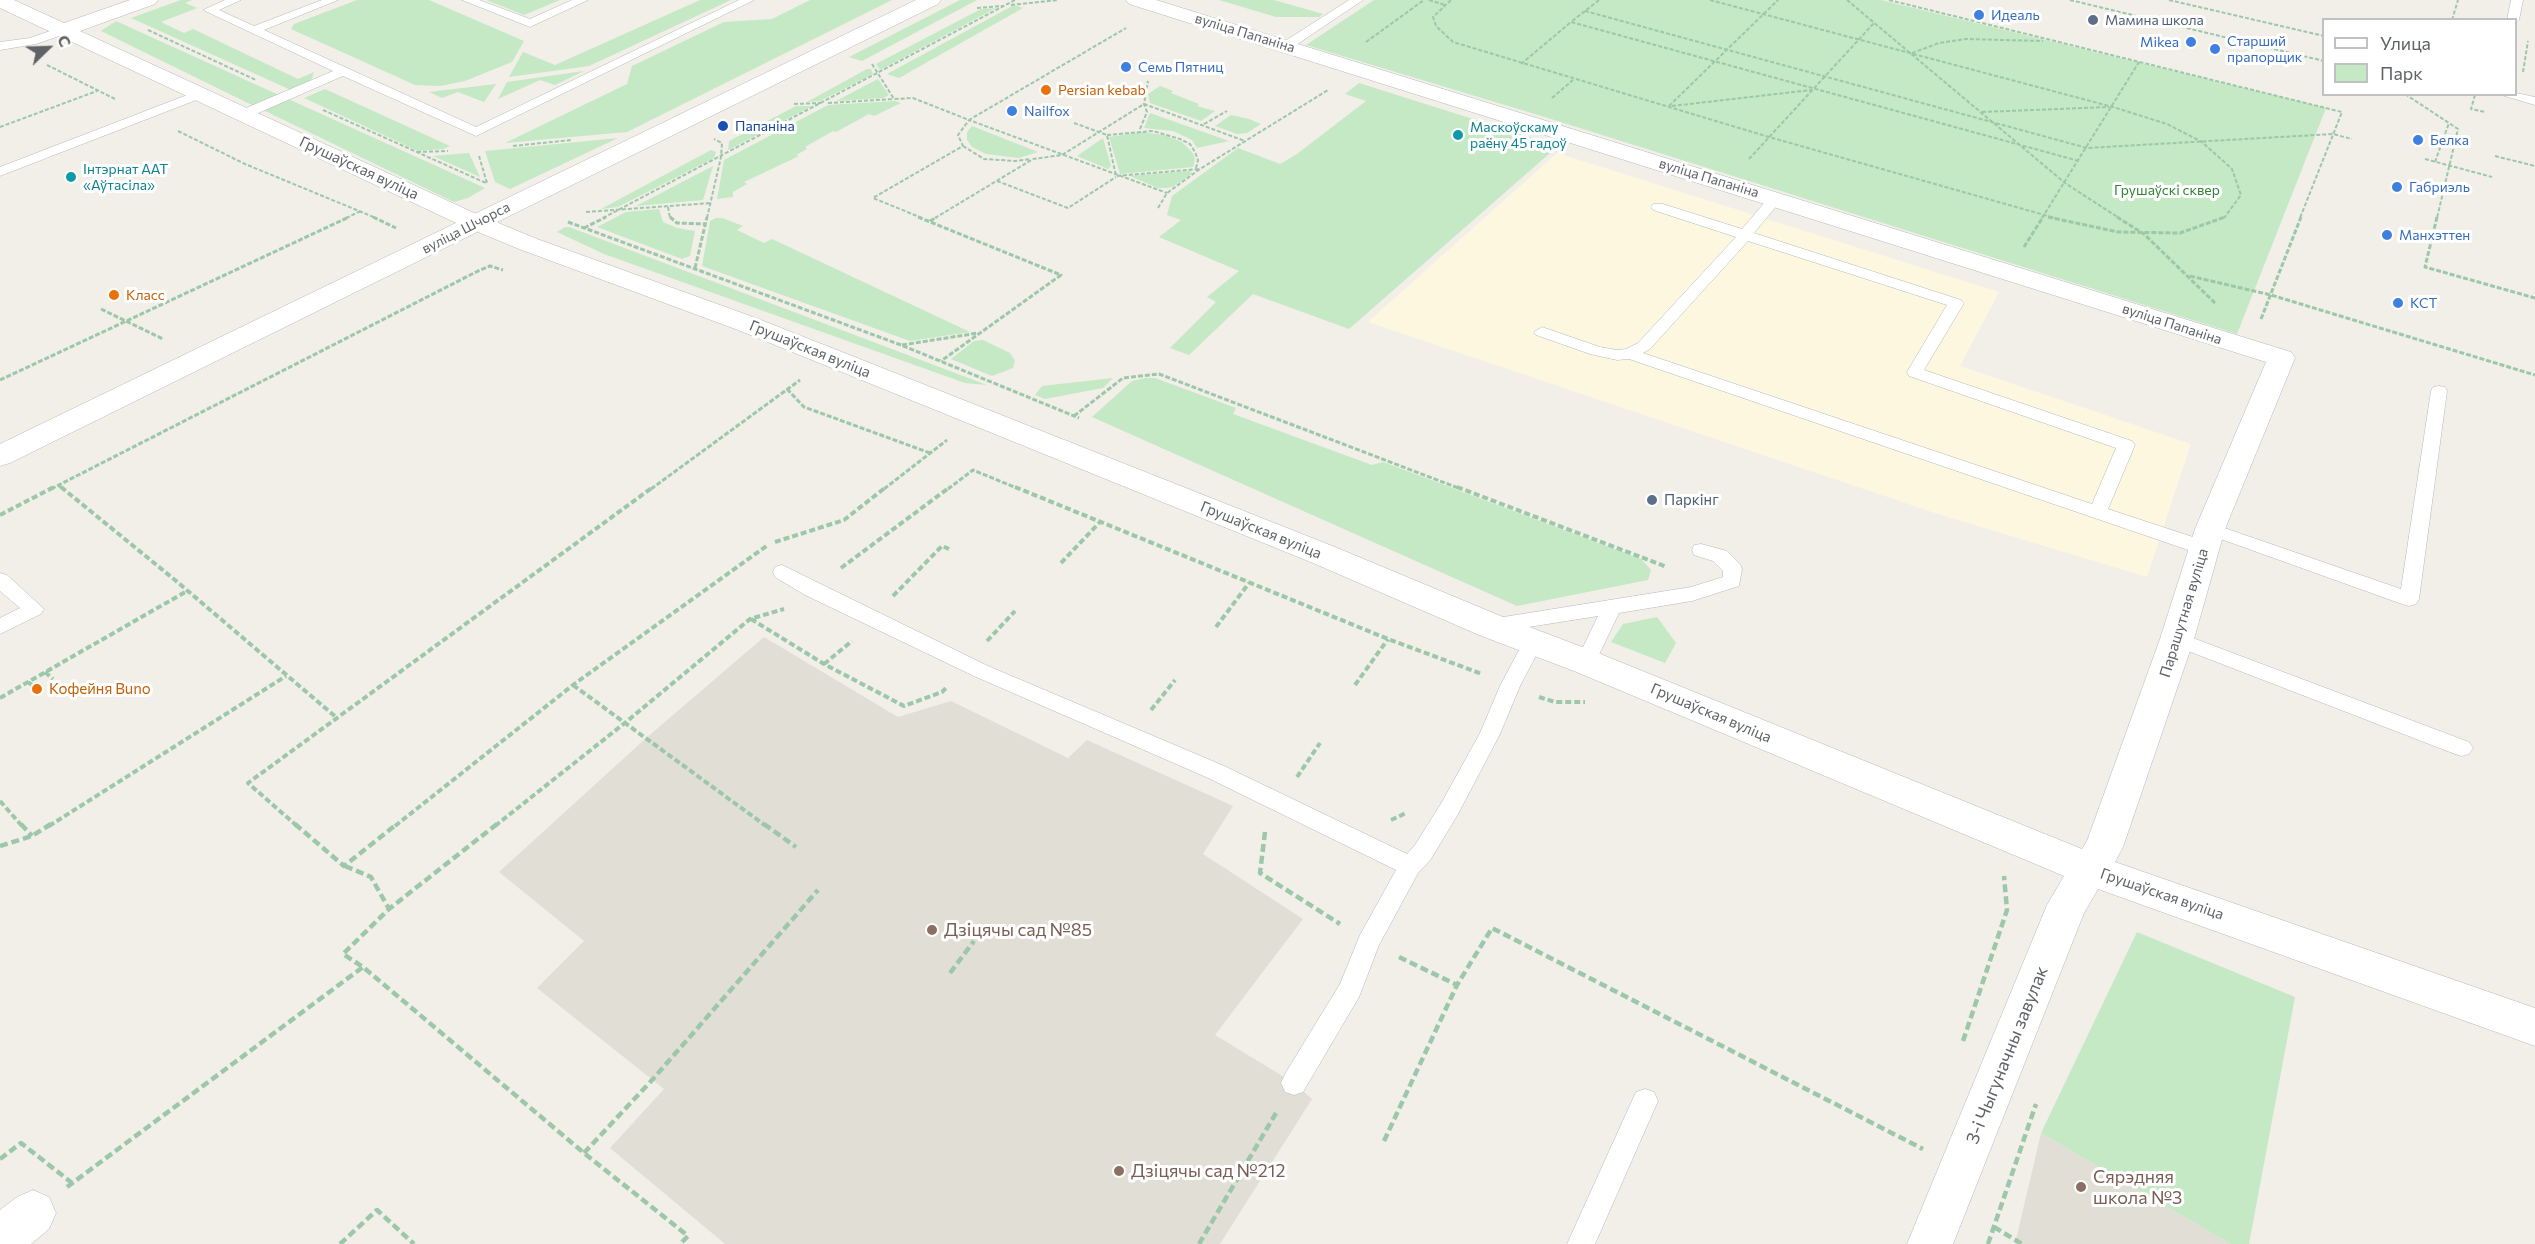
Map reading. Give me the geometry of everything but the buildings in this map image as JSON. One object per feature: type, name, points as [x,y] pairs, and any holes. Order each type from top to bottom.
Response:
[{"type":"street","points":[[64,30],[148,0]]},
{"type":"street","name":"вуліца Шчорса","points":[[0,456],[931,0]]},
{"type":"street","name":"вуліца Папаніна","points":[[1136,0],[1776,198],[2281,358]]},
{"type":"street","name":"Грушаўская вуліца","points":[[0,1],[528,244],[747,324],[1324,555],[1491,626],[1586,662],[2089,869],[2535,1027]]},
{"type":"street","name":"Парашутная вуліца","points":[[2089,869],[2104,847],[2177,639],[2207,538],[2281,358]]},
{"type":"street","name":"3-і Чыгуначны завулак","points":[[1930,1244],[2067,905],[2089,869]]},
{"type":"lane","points":[[235,0],[209,10],[476,132],[748,0]]},
{"type":"lane","points":[[254,30],[332,0]]},
{"type":"lane","points":[[468,0],[530,23],[582,0]]},
{"type":"lane","points":[[1286,46],[1358,0]]},
{"type":"lane","points":[[2513,18],[2517,0]]},
{"type":"lane","points":[[2,45],[32,41],[64,30]]},
{"type":"lane","points":[[244,114],[343,71]]},
{"type":"lane","points":[[0,172],[200,94]]},
{"type":"lane","points":[[2513,96],[2535,101]]},
{"type":"lane","points":[[1630,354],[1644,346],[1776,198]]},
{"type":"lane","points":[[1658,207],[1956,303],[1915,372],[2126,445],[2098,512]]},
{"type":"lane","points":[[1542,333],[1596,351],[1617,355],[1630,354],[2098,512],[2207,538],[2409,598],[2439,391]]},
{"type":"lane","points":[[1491,626],[1692,594],[1732,581],[1733,569],[1720,556],[1701,550]]},
{"type":"lane","points":[[782,572],[812,590],[981,671],[1214,771],[1410,866]]},
{"type":"lane","points":[[0,580],[34,609],[0,627]]},
{"type":"lane","points":[[1586,662],[1612,606]]},
{"type":"lane","points":[[2177,639],[2462,748]]},
{"type":"lane","points":[[1294,1083],[1350,989],[1368,942],[1410,866],[1424,852],[1450,808],[1490,734],[1510,686],[1533,642]]},
{"type":"lane","points":[[1581,1244],[1645,1101]]},
{"type":"path","points":[[584,228],[1015,0]]},
{"type":"path","points":[[977,8],[1058,0]]},
{"type":"path","points":[[1361,46],[1424,0]]},
{"type":"path","points":[[1429,0],[1445,5]]},
{"type":"path","points":[[1452,0],[1433,17],[1436,26],[1454,42],[1521,64],[2045,216],[2118,232],[2180,233],[2223,219],[2241,195],[2232,169],[2202,142],[2167,124],[2113,107],[1710,0]]},
{"type":"path","points":[[1521,64],[1599,0]]},
{"type":"path","points":[[1668,107],[1778,0]]},
{"type":"path","points":[[1847,0],[2065,183],[2144,234],[2189,275],[2217,305]]},
{"type":"path","points":[[1888,0],[2342,112],[2260,322]]},
{"type":"path","points":[[2070,0],[2322,61]]},
{"type":"path","points":[[2169,0],[2322,36]]},
{"type":"path","points":[[2452,18],[2458,0]]},
{"type":"path","points":[[1585,11],[2087,148],[2333,134],[2352,139]]},
{"type":"path","points":[[1571,22],[2079,161]]},
{"type":"path","points":[[1746,163],[1874,23]]},
{"type":"path","points":[[1132,24],[969,120],[958,135],[963,146],[984,159],[1015,161],[1062,155],[1144,104]]},
{"type":"path","points":[[2522,78],[2529,37]]},
{"type":"path","points":[[1911,54],[1939,43],[1966,39],[2051,41]]},
{"type":"path","points":[[2,45],[98,90],[244,164],[361,211],[402,231]]},
{"type":"path","points":[[2023,249],[2139,62]]},
{"type":"path","points":[[872,64],[894,99]]},
{"type":"path","points":[[1547,102],[1574,79]]},
{"type":"path","points":[[1140,129],[1147,112],[1144,104],[1148,81]]},
{"type":"path","points":[[1158,208],[1167,193],[1200,169],[1334,86]]},
{"type":"path","points":[[1668,107],[1813,89]]},
{"type":"path","points":[[0,127],[98,90]]},
{"type":"path","points":[[2408,96],[2458,129],[2426,267],[2535,298]]},
{"type":"path","points":[[794,104],[913,98],[1116,176],[1167,193]]},
{"type":"path","points":[[1144,104],[1245,141]]},
{"type":"path","points":[[1981,112],[2113,107]]},
{"type":"path","points":[[1203,125],[1227,111]]},
{"type":"path","points":[[1074,123],[1107,135],[1153,131],[1180,138],[1190,144],[1195,152],[1198,160],[1196,168]]},
{"type":"path","points":[[2435,162],[2449,123]]},
{"type":"path","points":[[1107,135],[1116,176]]},
{"type":"path","points":[[511,146],[580,139]]},
{"type":"path","points":[[695,268],[721,157],[722,143]]},
{"type":"path","points":[[941,361],[1061,274],[873,198],[963,146]]},
{"type":"path","points":[[414,153],[456,150]]},
{"type":"path","points":[[2495,156],[2535,166]]},
{"type":"path","points":[[930,222],[1033,159]]},
{"type":"path","points":[[2425,159],[2492,177]]},
{"type":"path","points":[[996,181],[1068,208],[1116,176],[1200,169]]},
{"type":"path","points":[[586,212],[711,203]]},
{"type":"path","points":[[668,207],[670,218],[677,223],[705,224]]},
{"type":"path","points":[[0,380],[361,211]]},
{"type":"path","points":[[0,515],[490,266],[512,273]]},
{"type":"path","points":[[2189,275],[2271,295],[2535,375]]},
{"type":"path","points":[[101,309],[166,340]]},
{"type":"path","points":[[901,345],[980,333]]},
{"type":"path","points":[[1074,416],[1123,378],[1159,374],[1676,571]]},
{"type":"path","points":[[389,909],[371,877],[344,866],[248,783],[802,378]]},
{"type":"path","points":[[787,390],[804,407],[931,453]]},
{"type":"path","points":[[344,866],[573,685],[763,546],[844,520],[952,436]]},
{"type":"path","points":[[680,1244],[688,1236],[584,1153],[363,968],[343,954],[389,909],[626,722],[750,619],[784,609],[973,470]]},
{"type":"path","points":[[58,485],[175,580],[337,718]]},
{"type":"path","points":[[1061,563],[1099,523]]},
{"type":"path","points":[[885,604],[942,546],[949,549]]},
{"type":"path","points":[[1216,627],[1249,583]]},
{"type":"path","points":[[0,698],[187,591]]},
{"type":"path","points":[[750,619],[824,664],[904,706],[942,692],[955,680],[981,671],[996,654],[981,648],[1015,611]]},
{"type":"path","points":[[824,664],[860,635]]},
{"type":"path","points":[[1355,685],[1388,639]]},
{"type":"path","points":[[45,672],[53,679]]},
{"type":"path","points":[[0,846],[32,836],[286,676]]},
{"type":"path","points":[[1150,712],[1175,680]]},
{"type":"path","points":[[28,682],[37,689]]},
{"type":"path","points":[[573,685],[796,847]]},
{"type":"path","points":[[1305,784],[1295,780],[1320,743]]},
{"type":"path","points":[[0,801],[32,836]]},
{"type":"path","points":[[1278,803],[1266,823],[1260,873],[1368,942],[1457,986]]},
{"type":"path","points":[[1387,821],[1400,817],[1414,807]]},
{"type":"path","points":[[584,1153],[653,1079],[819,890]]},
{"type":"path","points":[[1384,1142],[1457,986],[1492,928],[1926,1151]]},
{"type":"path","points":[[950,973],[974,941]]},
{"type":"path","points":[[17,1227],[72,1183],[363,968]]},
{"type":"path","points":[[1199,1244],[1294,1083]]},
{"type":"path","points":[[0,1159],[21,1143],[72,1183]]},
{"type":"path","points":[[340,1244],[377,1210],[414,1244]]},
{"type":"path","points":[[1994,1227],[2022,1244]]},
{"type":"shaded area","points":[[1557,153],[1999,292],[1960,366],[2191,444],[2147,577],[1938,514],[1368,322]]},
{"type":"shaded area","name":"Дзіцячы сад №85","points":[[764,637],[898,717],[951,701],[1068,758],[1087,740],[1233,806],[1203,854],[1303,919],[1215,1035],[1294,1083],[1312,1099],[1220,1244],[725,1244],[610,1148],[664,1089],[537,988],[584,941],[499,872],[645,739]]},
{"type":"shaded area","name":"Сярэдняя школа №3","points":[[2041,1133],[2231,1244],[2015,1244]]},
{"type":"green space","points":[[181,0],[192,0],[185,3],[197,8],[161,22],[184,33],[193,29],[298,79],[314,72],[311,81],[291,90],[131,18]]},
{"type":"green space","points":[[357,0],[429,0],[524,41],[512,62],[465,81],[440,86],[415,85],[291,29],[294,24]]},
{"type":"green space","points":[[486,0],[560,0],[524,15]]},
{"type":"green space","points":[[700,0],[731,0],[589,66],[509,77],[523,52],[555,65]]},
{"type":"green space","points":[[810,0],[892,0],[627,132],[505,143],[627,84],[632,66],[724,22],[772,19]]},
{"type":"green space","points":[[960,0],[977,0],[862,61],[849,57]]},
{"type":"green space","points":[[1219,0],[1274,0],[1323,14],[1319,17],[1276,17]]},
{"type":"green space","name":"Грушаўскі сквер","points":[[1374,0],[1881,0],[2326,108],[2237,334],[1548,118],[1306,45]]},
{"type":"green space","points":[[1014,5],[1023,8],[899,78],[887,74]]},
{"type":"green space","points":[[996,8],[880,70],[876,64],[981,9]]},
{"type":"green space","points":[[116,21],[281,96],[256,107],[101,31]]},
{"type":"green space","points":[[867,69],[871,69],[873,74],[820,101],[807,102]]},
{"type":"green space","points":[[584,71],[555,85],[540,80],[498,99],[507,82]]},
{"type":"green space","points":[[878,79],[889,95],[883,98],[836,101]]},
{"type":"green space","points":[[1359,83],[1558,146],[1349,329],[1253,294],[1189,355],[1170,348],[1216,302],[1207,297],[1239,271],[1159,237],[1181,220],[1167,215],[1172,196],[1238,148],[1280,164],[1297,154],[1366,101],[1345,94]]},
{"type":"green space","points":[[496,84],[484,102],[458,92],[442,98],[429,92]]},
{"type":"green space","points":[[1160,86],[1199,104],[1197,106],[1215,111],[1201,121],[1150,103],[1148,94]]},
{"type":"green space","points":[[325,89],[450,146],[443,149],[418,151],[304,98]]},
{"type":"green space","points":[[286,98],[485,188],[468,198],[454,202],[261,109]]},
{"type":"green space","points":[[895,101],[901,103],[874,116],[869,114],[836,132],[833,131],[805,147],[807,149],[796,155],[799,156],[744,182],[747,184],[733,192],[733,197],[717,199],[724,160],[828,105]]},
{"type":"green space","points":[[796,106],[812,106],[728,150],[729,141]]},
{"type":"green space","points":[[1150,113],[1229,141],[1197,148],[1192,140],[1173,131],[1144,128]]},
{"type":"green space","points":[[1231,115],[1261,124],[1247,133],[1237,134],[1215,126]]},
{"type":"green space","points":[[972,126],[1038,152],[1019,158],[986,154],[972,147],[967,140],[967,132]]},
{"type":"green space","points":[[1141,132],[1164,135],[1182,142],[1192,152],[1195,159],[1193,167],[1120,174],[1109,137]]},
{"type":"green space","points":[[618,138],[510,189],[495,182],[485,151]]},
{"type":"green space","points":[[1103,138],[1111,166],[1108,169],[1077,156]]},
{"type":"green space","points":[[711,150],[716,152],[714,158],[618,207],[601,209]]},
{"type":"green space","points":[[469,153],[480,177],[433,156]]},
{"type":"green space","points":[[713,166],[703,200],[636,206]]},
{"type":"green space","points":[[1189,171],[1193,173],[1167,188],[1158,188],[1130,176]]},
{"type":"green space","points":[[659,209],[663,222],[677,228],[695,231],[690,256],[682,259],[597,227],[626,212]]},
{"type":"green space","points":[[716,218],[743,226],[737,230],[764,243],[772,239],[970,332],[910,341],[702,266],[710,221]]},
{"type":"green space","points":[[565,227],[987,385],[965,383],[604,254],[557,232]]},
{"type":"green space","points":[[983,340],[1010,353],[1015,361],[1013,368],[992,376],[951,359],[974,341]]},
{"type":"green space","points":[[1113,378],[1103,388],[1045,399],[1035,395],[1042,386]]},
{"type":"green space","points":[[1155,378],[1236,408],[1233,414],[1372,465],[1383,462],[1641,559],[1651,570],[1648,580],[1517,606],[1092,417],[1132,381]]},
{"type":"green space","points":[[1657,617],[1676,643],[1665,663],[1611,642],[1623,624]]},
{"type":"green space","points":[[2137,932],[2295,997],[2249,1244],[2231,1244],[2041,1133]]},
{"type":"place","name":"Идеаль","points":[[1979,15]]},
{"type":"place","name":"Мамина школа","points":[[2093,20]]},
{"type":"place","name":"Mikea","points":[[2191,42]]},
{"type":"place","name":"Старший прапорщик","points":[[2215,49]]},
{"type":"place","name":"Семь Пятниц","points":[[1126,67]]},
{"type":"place","name":"Persian kebab","points":[[1046,90]]},
{"type":"place","name":"Nailfox","points":[[1012,111]]},
{"type":"place","name":"Папаніна","points":[[723,126]]},
{"type":"place","name":"Маскоўскаму раёну 45 гадоў","points":[[1458,135]]},
{"type":"place","name":"Белка","points":[[2418,140]]},
{"type":"place","name":"Інтэрнат ААТ «Аўтасіла»","points":[[71,177]]},
{"type":"place","name":"Габриэль","points":[[2397,187]]},
{"type":"place","name":"Манхэттен","points":[[2387,235]]},
{"type":"place","name":"Класс","points":[[114,295]]},
{"type":"place","name":"КСТ","points":[[2398,303]]},
{"type":"place","name":"Паркінг","points":[[1652,500]]},
{"type":"place","name":"Кофейня Buno","points":[[37,689]]},
{"type":"place","name":"Дзіцячы сад №85","points":[[932,930]]},
{"type":"place","name":"Дзіцячы сад №212","points":[[1119,1171]]},
{"type":"place","name":"Сярэдняя школа №3","points":[[2081,1187]]}]
